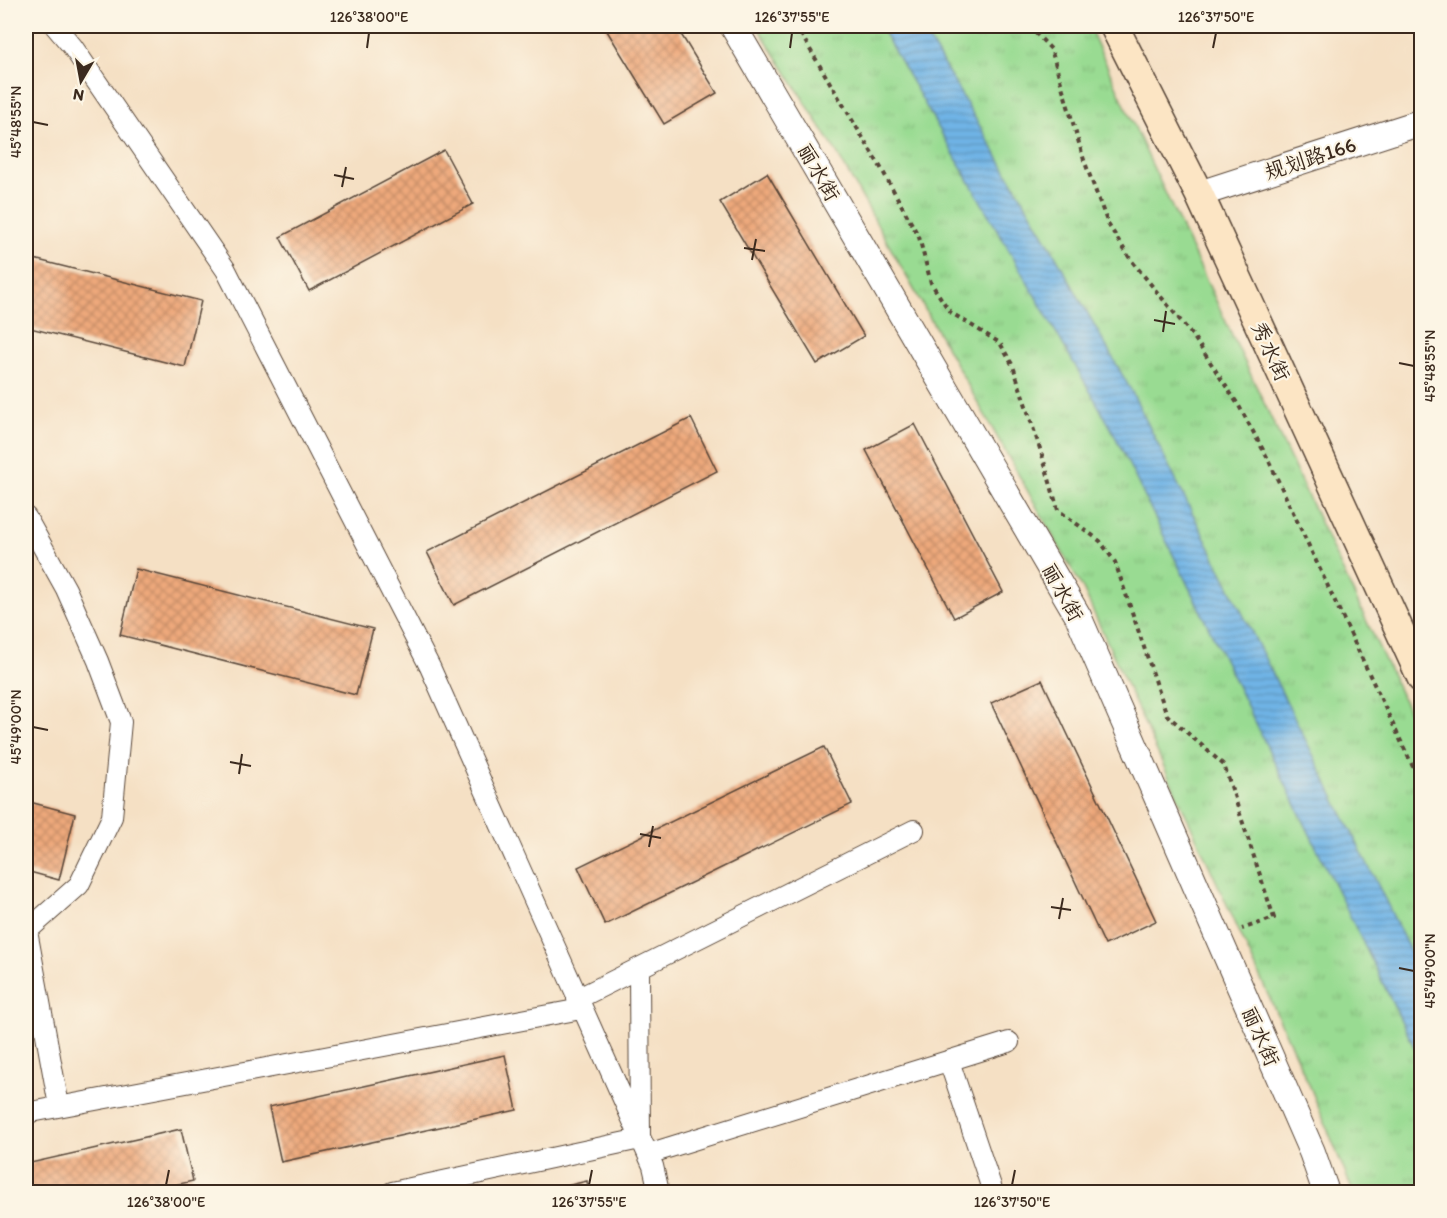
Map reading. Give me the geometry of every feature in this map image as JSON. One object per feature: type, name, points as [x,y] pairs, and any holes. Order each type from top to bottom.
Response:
[{"type":"main road","name":"秀水街","points":[[1114,26],[1198,194],[1422,679]]},
{"type":"street","points":[[55,26],[72,46],[226,270],[430,667],[653,1166],[659,1192]]},
{"type":"street","name":"丽水街","points":[[733,26],[1078,616],[1312,1152],[1326,1192]]},
{"type":"street","name":"规划路166","points":[[1198,194],[1422,122]]},
{"type":"street","points":[[26,517],[66,589],[98,661],[121,723],[112,817],[80,885],[27,931],[59,1106]]},
{"type":"street","points":[[26,1113],[579,1004],[639,968],[914,830]]},
{"type":"street","points":[[639,968],[644,1146]]},
{"type":"street","points":[[392,1192],[644,1146],[1009,1042]]},
{"type":"street","points":[[949,1060],[993,1192]]},
{"type":"path","points":[[796,26],[919,237],[931,283],[937,293],[950,312],[999,343],[1012,366],[1058,510],[1100,541],[1115,562],[1167,715],[1224,765],[1274,918],[1218,938]]},
{"type":"path","points":[[1029,26],[1051,49],[1084,160],[1108,224],[1131,260],[1193,336],[1239,406],[1267,457],[1422,786]]},
{"type":"green space","points":[[757,26],[1089,26],[1421,737],[1421,1192],[1353,1192],[1311,1089],[1083,589],[834,148]]},
{"type":"water","points":[[880,26],[921,26],[1049,244],[1133,394],[1421,974],[1421,1061],[1111,428]]},
{"type":"building","points":[[604,26],[676,26],[717,93],[664,124]]},
{"type":"building","points":[[444,150],[473,204],[309,291],[280,237]]},
{"type":"building","points":[[767,173],[864,336],[817,364],[720,202]]},
{"type":"building","points":[[26,257],[201,301],[185,367],[26,327]]},
{"type":"building","points":[[691,418],[717,471],[454,605],[427,552]]},
{"type":"building","points":[[915,424],[1003,592],[954,618],[866,450]]},
{"type":"building","points":[[136,569],[373,629],[356,695],[120,635]]},
{"type":"building","points":[[1042,680],[1156,921],[1105,945],[991,703]]},
{"type":"building","points":[[824,747],[852,804],[605,925],[578,867]]},
{"type":"building","points":[[26,801],[75,814],[59,880],[26,871]]},
{"type":"building","points":[[505,1055],[517,1110],[281,1162],[269,1107]]},
{"type":"building","points":[[181,1129],[193,1181],[144,1192],[26,1192],[26,1164]]},
{"type":"building","points":[[587,1181],[589,1192],[542,1192]]}]
